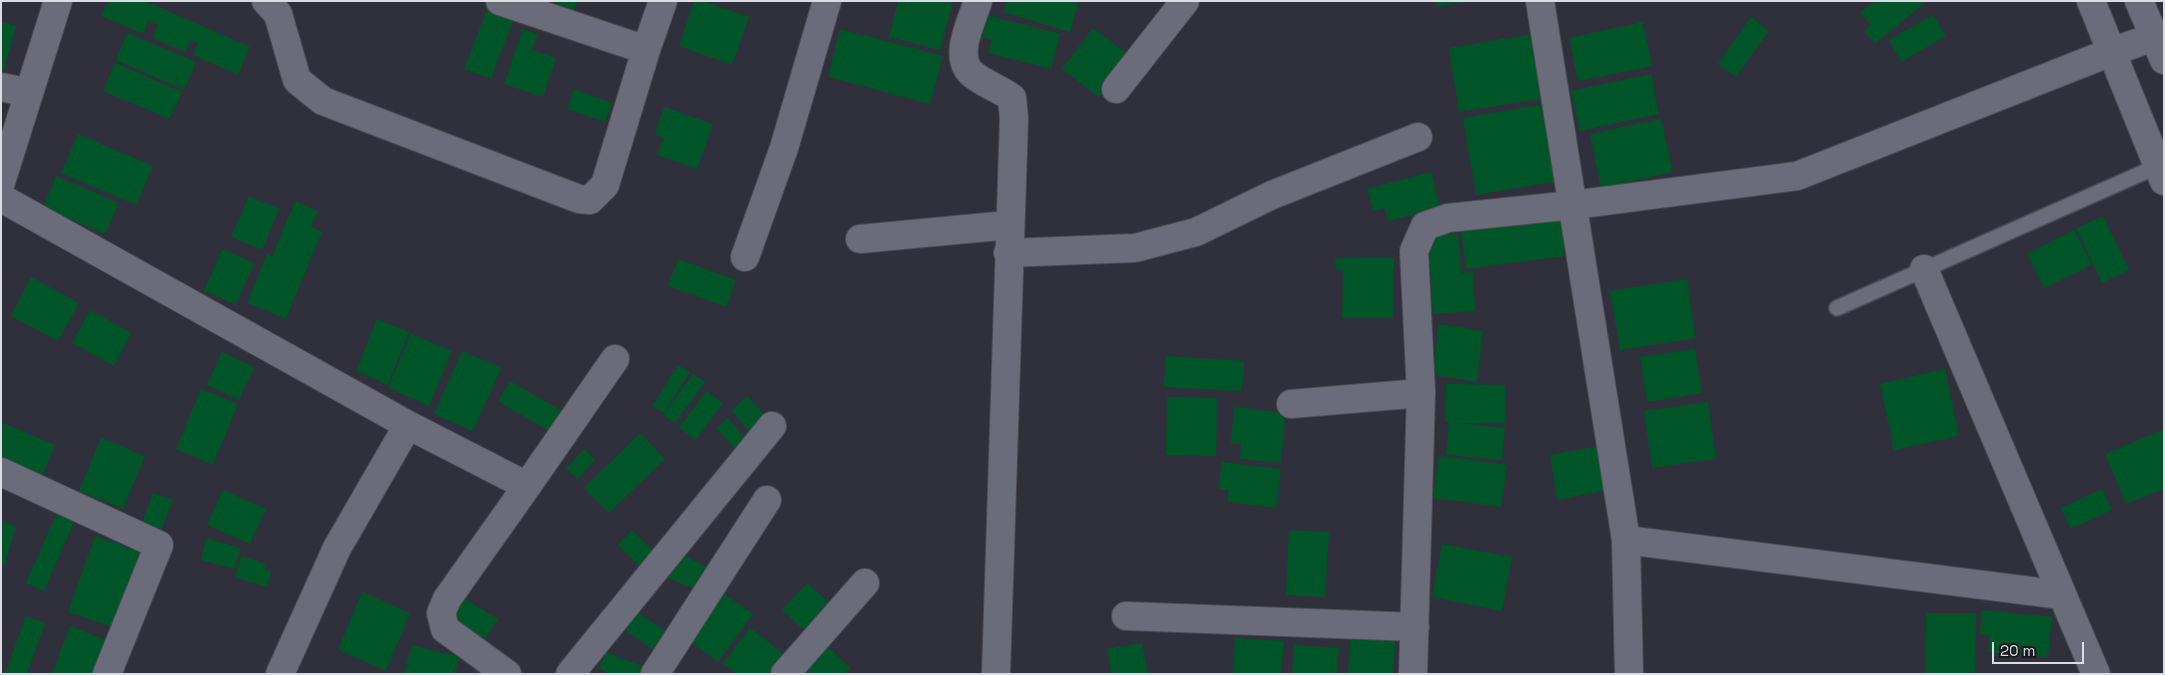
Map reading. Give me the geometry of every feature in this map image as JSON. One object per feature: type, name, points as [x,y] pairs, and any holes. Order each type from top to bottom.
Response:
[{"type":"street","points":[[1,182],[58,1]]},
{"type":"street","points":[[266,1],[278,14],[297,80],[323,101],[579,200],[590,200],[605,185],[663,1]]},
{"type":"street","points":[[500,1],[646,50]]},
{"type":"street","points":[[745,258],[784,148],[827,1]]},
{"type":"street","points":[[978,1],[963,47],[966,66],[975,76],[999,88],[1012,98],[1014,118],[1008,253],[996,674]]},
{"type":"street","points":[[1116,89],[1185,1]]},
{"type":"street","points":[[1540,1],[1626,540],[1629,674]]},
{"type":"street","points":[[2092,1],[2161,173]]},
{"type":"street","points":[[1413,674],[1421,393],[1414,250],[1425,226],[1448,218],[1573,205],[1797,176],[2111,52],[2159,48],[2139,1]]},
{"type":"street","points":[[1,87],[29,93]]},
{"type":"street","points":[[1008,253],[1136,248],[1196,232],[1272,195],[1418,137]]},
{"type":"street","points":[[1,198],[408,425],[528,486]]},
{"type":"street","points":[[860,239],[1009,225]]},
{"type":"street","points":[[1924,269],[2096,674]]},
{"type":"street","points":[[507,674],[445,629],[441,613],[447,599],[528,486],[615,359]]},
{"type":"street","points":[[1291,404],[1421,393]]},
{"type":"street","points":[[280,674],[337,548],[408,425]]},
{"type":"street","points":[[570,674],[772,426]]},
{"type":"street","points":[[1,472],[160,545],[107,674]]},
{"type":"street","points":[[655,674],[766,500]]},
{"type":"street","points":[[1626,540],[2062,595]]},
{"type":"street","points":[[785,674],[865,583]]},
{"type":"street","points":[[1126,616],[1415,627]]},
{"type":"lane","points":[[1837,308],[1924,269],[2161,173]]},
{"type":"building","points":[[108,1],[145,1],[250,47],[238,75],[193,55],[198,43],[191,40],[185,52],[152,38],[158,25],[148,21],[143,34],[101,16]]},
{"type":"building","points":[[550,1],[577,1],[574,10]]},
{"type":"building","points":[[694,1],[703,1],[749,17],[732,65],[679,46]]},
{"type":"building","points":[[898,1],[953,1],[940,50],[889,37]]},
{"type":"building","points":[[1007,1],[1079,1],[1070,32],[1003,12]]},
{"type":"building","points":[[1436,1],[1468,1],[1468,2],[1437,7]]},
{"type":"building","points":[[1875,1],[1927,1],[1875,44],[1864,31],[1871,25],[1860,13]]},
{"type":"building","points":[[489,5],[515,15],[491,79],[464,69]]},
{"type":"building","points":[[987,15],[1060,34],[1051,69],[988,53],[992,40],[982,38]]},
{"type":"building","points":[[1933,15],[1946,36],[1901,62],[1889,40]]},
{"type":"building","points":[[1751,17],[1769,31],[1736,77],[1718,64]]},
{"type":"building","points":[[1,22],[16,26],[2,75],[1,75]]},
{"type":"building","points":[[1643,22],[1652,66],[1578,81],[1569,38]]},
{"type":"building","points":[[1093,28],[1130,56],[1099,97],[1062,69]]},
{"type":"building","points":[[523,29],[538,34],[532,50],[556,58],[543,97],[504,84]]},
{"type":"building","points":[[840,29],[943,56],[930,104],[828,77]]},
{"type":"building","points":[[127,33],[196,62],[184,90],[116,60]]},
{"type":"building","points":[[1533,34],[1543,99],[1459,112],[1449,48]]},
{"type":"building","points":[[115,63],[182,92],[170,119],[103,91]]},
{"type":"building","points":[[1651,74],[1659,114],[1580,131],[1571,91]]},
{"type":"building","points":[[574,89],[612,103],[605,122],[567,109]]},
{"type":"building","points":[[1544,104],[1557,181],[1476,195],[1463,118]]},
{"type":"building","points":[[664,107],[713,124],[697,169],[657,155],[663,138],[655,134]]},
{"type":"building","points":[[1661,119],[1673,172],[1601,188],[1590,134]]},
{"type":"building","points":[[78,134],[153,166],[136,205],[61,173]]},
{"type":"building","points":[[1431,172],[1440,207],[1388,221],[1385,208],[1373,211],[1367,189]]},
{"type":"building","points":[[56,176],[119,203],[105,234],[43,208]]},
{"type":"building","points":[[249,196],[279,209],[262,250],[231,237]]},
{"type":"building","points":[[295,201],[318,211],[311,227],[322,232],[286,319],[247,303],[267,254],[272,257]]},
{"type":"building","points":[[1560,216],[1565,256],[1466,269],[1461,229]]},
{"type":"building","points":[[2103,216],[2129,270],[2102,283],[2076,228]]},
{"type":"building","points":[[2074,230],[2092,265],[2044,288],[2027,254]]},
{"type":"building","points":[[1458,234],[1461,273],[1473,272],[1475,311],[1433,314],[1428,235]]},
{"type":"building","points":[[222,249],[254,263],[236,305],[204,291]]},
{"type":"building","points":[[1335,258],[1394,258],[1393,318],[1342,318],[1343,270],[1336,270]]},
{"type":"building","points":[[678,259],[736,280],[726,307],[668,286]]},
{"type":"building","points":[[31,277],[79,303],[58,341],[11,316]]},
{"type":"building","points":[[1687,279],[1696,338],[1620,350],[1610,291]]},
{"type":"building","points":[[90,310],[131,333],[114,366],[72,343]]},
{"type":"building","points":[[377,319],[409,332],[388,385],[356,371]]},
{"type":"building","points":[[1439,324],[1483,331],[1477,382],[1432,375]]},
{"type":"building","points":[[411,334],[452,351],[429,406],[388,388]]},
{"type":"building","points":[[1695,349],[1702,393],[1647,402],[1640,357]]},
{"type":"building","points":[[462,351],[501,368],[473,431],[434,414]]},
{"type":"building","points":[[222,352],[254,367],[239,400],[207,385]]},
{"type":"building","points":[[1166,356],[1244,361],[1242,391],[1164,387]]},
{"type":"building","points":[[678,365],[690,372],[664,413],[652,406]]},
{"type":"building","points":[[1945,369],[1959,436],[1894,450],[1880,384]]},
{"type":"building","points":[[693,374],[705,382],[675,423],[663,415]]},
{"type":"building","points":[[510,381],[569,415],[557,436],[498,401]]},
{"type":"building","points":[[1446,384],[1506,385],[1505,423],[1455,423],[1505,428],[1502,460],[1446,455],[1449,422],[1445,422]]},
{"type":"building","points":[[201,389],[238,404],[213,465],[176,449]]},
{"type":"building","points":[[706,391],[723,403],[696,440],[679,428]]},
{"type":"building","points":[[748,396],[770,422],[753,436],[731,410]]},
{"type":"building","points":[[1167,397],[1217,398],[1216,456],[1166,455]]},
{"type":"building","points":[[1708,402],[1716,459],[1652,468],[1644,411]]},
{"type":"building","points":[[1234,407],[1286,413],[1281,463],[1240,459],[1241,444],[1231,443]]},
{"type":"building","points":[[728,418],[748,442],[737,452],[716,428]]},
{"type":"building","points":[[1,422],[55,445],[42,477],[1,459]]},
{"type":"building","points":[[2164,429],[2164,489],[2126,504],[2105,454]]},
{"type":"building","points":[[640,433],[665,459],[609,513],[584,488]]},
{"type":"building","points":[[101,438],[145,456],[123,509],[79,491]]},
{"type":"building","points":[[1599,446],[1608,490],[1557,500],[1550,455]]},
{"type":"building","points":[[584,449],[595,459],[578,479],[566,469]]},
{"type":"building","points":[[1439,456],[1507,465],[1501,507],[1433,498]]},
{"type":"building","points":[[1222,462],[1281,469],[1276,508],[1227,502],[1229,490],[1219,489]]},
{"type":"building","points":[[2102,489],[2112,510],[2071,529],[2061,508]]},
{"type":"building","points":[[223,490],[266,509],[250,544],[207,525]]},
{"type":"building","points":[[153,493],[173,500],[161,531],[142,523]]},
{"type":"building","points":[[61,504],[79,511],[44,591],[26,583]]},
{"type":"building","points":[[1,521],[16,526],[4,566],[1,565]]},
{"type":"building","points":[[632,530],[653,551],[639,566],[618,545]]},
{"type":"building","points":[[1289,530],[1329,532],[1325,597],[1286,595]]},
{"type":"building","points":[[95,536],[141,552],[115,628],[68,612]]},
{"type":"building","points":[[206,538],[240,548],[235,569],[201,560]]},
{"type":"building","points":[[1442,544],[1512,557],[1502,611],[1432,597]]},
{"type":"building","points":[[679,553],[709,568],[698,591],[667,577]]},
{"type":"building","points":[[241,556],[266,564],[264,569],[272,571],[267,587],[235,577]]},
{"type":"building","points":[[807,583],[833,607],[808,634],[782,610]]},
{"type":"building","points":[[719,590],[753,614],[718,662],[684,637]]},
{"type":"building","points":[[362,592],[410,613],[386,671],[338,650]]},
{"type":"building","points":[[460,596],[498,619],[485,639],[448,616]]},
{"type":"building","points":[[635,610],[669,634],[657,652],[623,629]]},
{"type":"building","points":[[1982,610],[2052,617],[2048,657],[1988,652],[1990,635],[1980,634]]},
{"type":"building","points":[[1926,613],[1976,613],[1975,674],[1925,674]]},
{"type":"building","points":[[26,616],[45,623],[27,674],[5,674]]},
{"type":"building","points":[[70,626],[108,641],[96,674],[52,674]]},
{"type":"building","points":[[750,628],[784,654],[770,674],[737,674],[723,664]]},
{"type":"building","points":[[1351,634],[1396,637],[1393,674],[1348,674]]},
{"type":"building","points":[[1235,638],[1284,641],[1281,674],[1233,674]]},
{"type":"building","points":[[823,642],[850,668],[845,674],[793,674]]},
{"type":"building","points":[[1142,643],[1148,674],[1111,674],[1107,649]]},
{"type":"building","points":[[412,645],[459,657],[455,674],[404,674]]},
{"type":"building","points":[[1294,645],[1339,648],[1337,674],[1292,674]]},
{"type":"building","points":[[606,652],[644,667],[642,674],[609,674],[599,669]]}]
